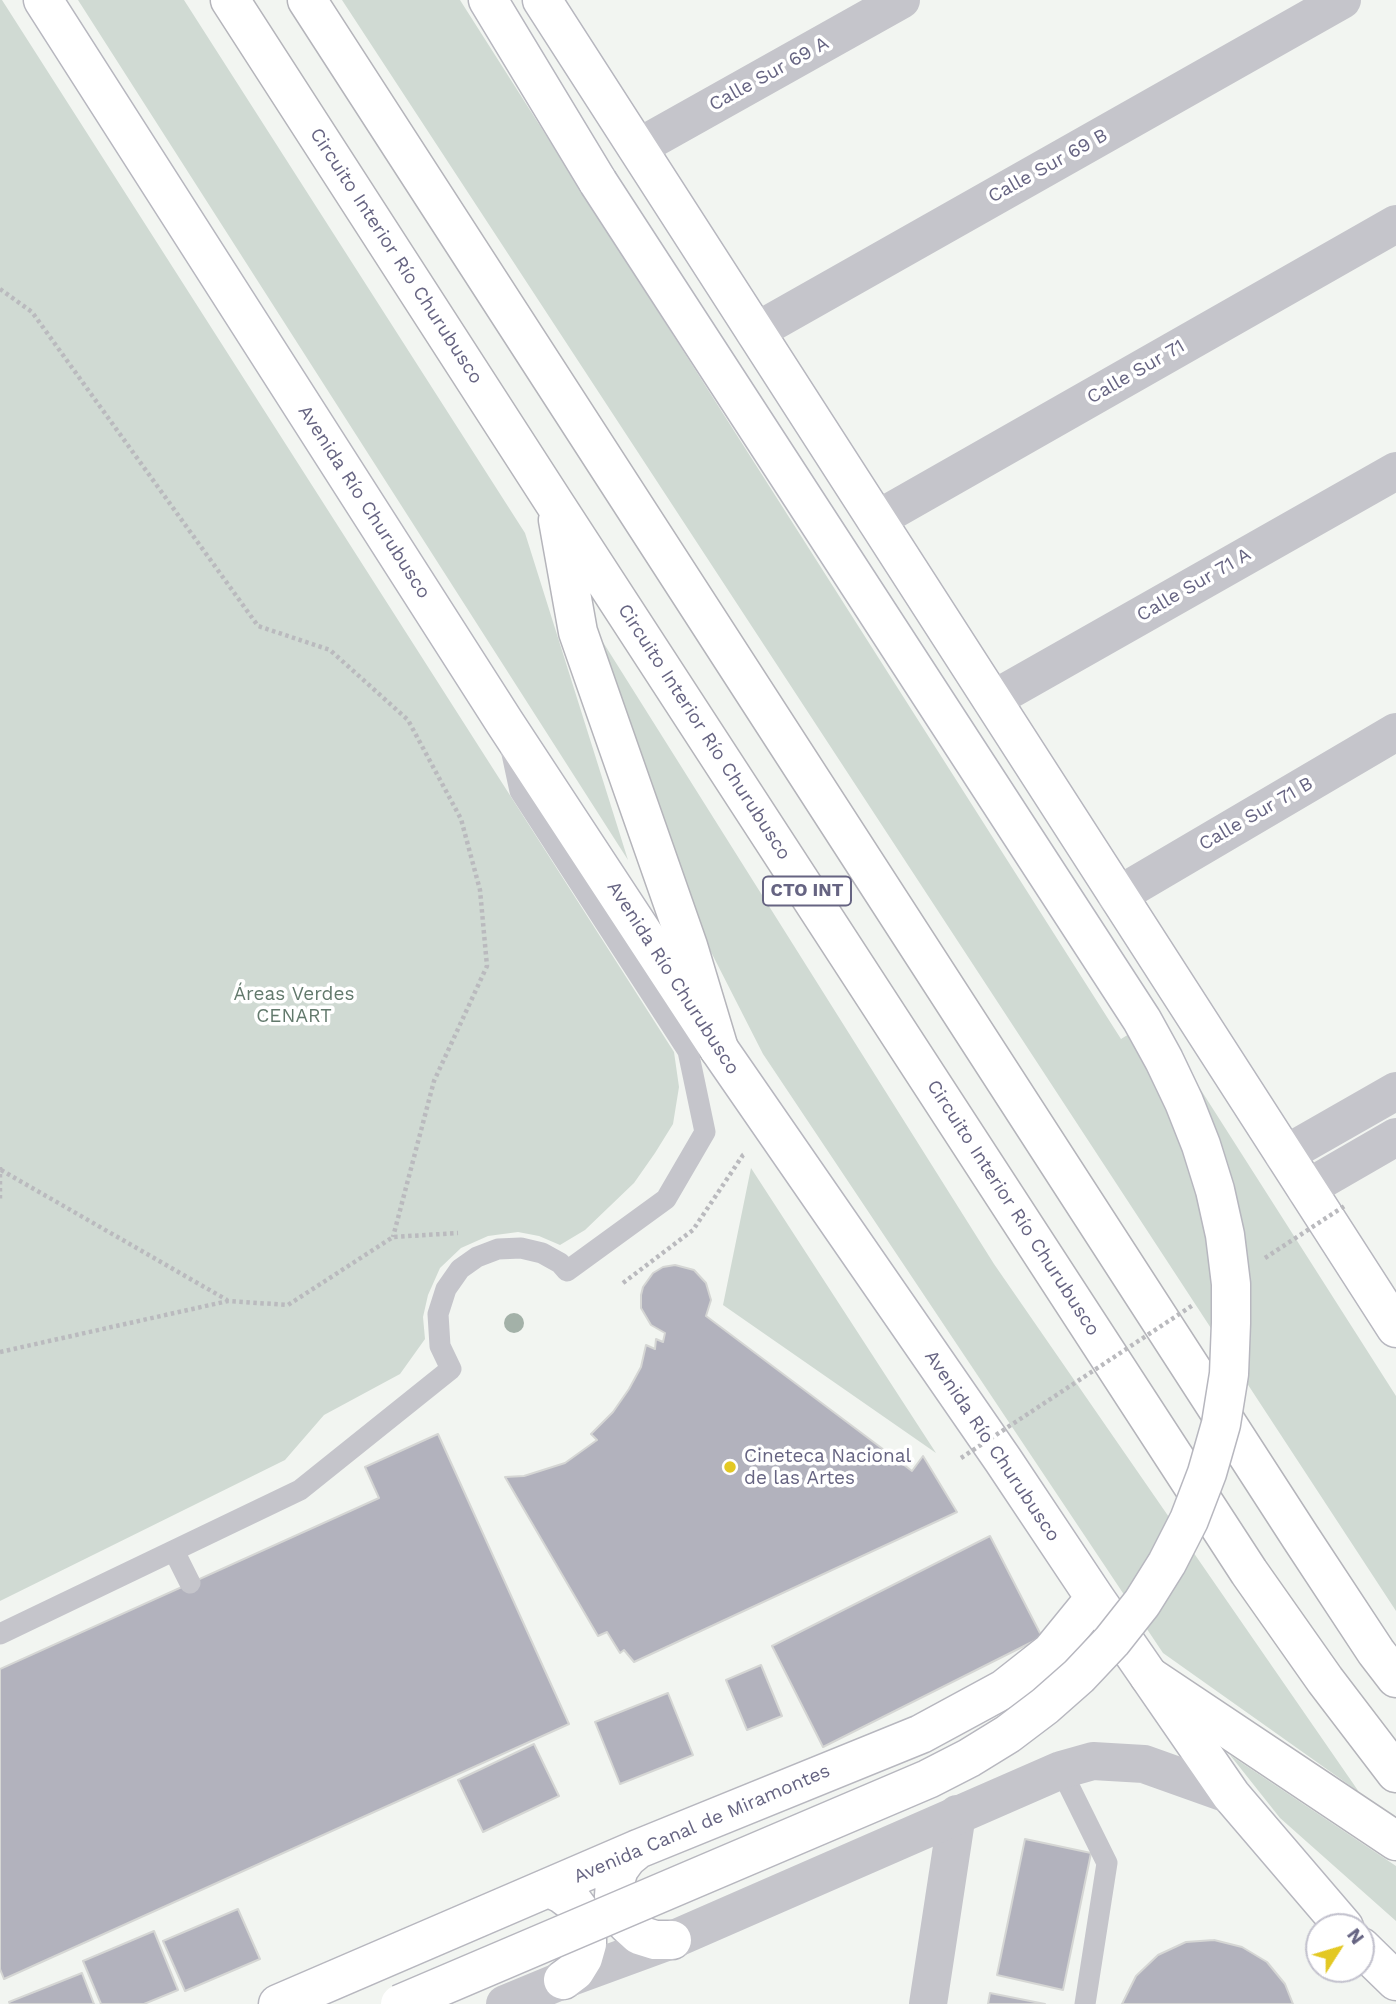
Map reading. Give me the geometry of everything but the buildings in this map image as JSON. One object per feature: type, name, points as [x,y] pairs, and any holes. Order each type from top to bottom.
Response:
[{"type":"main road","name":"Avenida Río Churubusco","points":[[43,0],[505,723],[719,1049],[1231,1795],[1332,1913]]},
{"type":"main road","name":"Circuito Interior Río Churubusco","points":[[230,0],[1250,1572],[1325,1680],[1396,1773]]},
{"type":"main road","name":"CTO INT","points":[[307,0],[1286,1514],[1376,1652],[1396,1678]]},
{"type":"main road","points":[[400,2004],[928,1779],[1008,1734],[1045,1706],[1079,1676],[1112,1641],[1142,1603],[1167,1563],[1189,1520],[1207,1473],[1221,1424],[1229,1374],[1231,1284],[1225,1235],[1201,1145],[1164,1060],[1142,1020],[598,182],[488,0]]},
{"type":"main road","points":[[542,0],[1396,1328]]},
{"type":"main road","points":[[555,504],[578,632],[688,946],[719,1049]]},
{"type":"main road","name":"Avenida Canal de Miramontes","points":[[278,2004],[638,1849],[921,1734],[1004,1689],[1051,1652],[1095,1598]]},
{"type":"main road","points":[[1149,1676],[1396,1841]]},
{"type":"main road","points":[[638,1849],[619,1869],[614,1896],[618,1910],[627,1924],[639,1935],[655,1940],[672,1940]]},
{"type":"main road","points":[[549,1888],[574,1903],[587,1928],[587,1944],[583,1958],[575,1971],[563,1980]]},
{"type":"main road","points":[[1375,1961],[1396,1981]]},
{"type":"street","name":"Calle Sur 69 A","points":[[637,148],[901,0]]},
{"type":"street","name":"Calle Sur 69 B","points":[[755,332],[1342,0]]},
{"type":"street","name":"Calle Sur 71","points":[[876,520],[1396,224]]},
{"type":"street","name":"Calle Sur 71 A","points":[[992,701],[1396,471]]},
{"type":"street","name":"Calle Sur 71 B","points":[[1117,896],[1396,732]]},
{"type":"street","points":[[1284,1155],[1396,1091]]},
{"type":"street","points":[[1306,1189],[1396,1137]]},
{"type":"street","points":[[505,2004],[672,1940],[1061,1770],[1093,1761],[1144,1764],[1231,1795]]},
{"type":"street","points":[[928,2004],[957,1814]]},
{"type":"lane","points":[[0,1634],[300,1490],[451,1369],[440,1346],[438,1314],[446,1289],[460,1269],[477,1257],[498,1249],[521,1248],[542,1253],[567,1271],[666,1199],[705,1132],[688,1051],[520,791],[505,723]]},
{"type":"lane","points":[[174,1551],[190,1583]]},
{"type":"lane","points":[[1061,1770],[1107,1863],[1085,2004]]},
{"type":"path","points":[[0,289],[32,312],[258,626],[330,650],[408,720],[461,819],[480,890],[487,966],[434,1081],[393,1237]]},
{"type":"path","points":[[623,1283],[693,1230],[743,1155],[752,1149]]},
{"type":"path","points":[[0,1169],[228,1301]]},
{"type":"path","points":[[0,1169],[0,1202]]},
{"type":"path","points":[[1264,1258],[1346,1205]]},
{"type":"path","points":[[0,1352],[228,1301],[288,1305],[393,1237],[456,1231],[498,1249]]},
{"type":"path","points":[[961,1458],[1194,1304]]},
{"type":"green space","name":"Áreas Verdes CENART","points":[[0,0],[674,1052],[679,1087],[673,1124],[655,1153],[634,1183],[585,1230],[560,1245],[539,1236],[518,1232],[488,1236],[461,1248],[440,1268],[428,1295],[423,1317],[425,1339],[400,1374],[324,1415],[285,1460],[0,1601]]},
{"type":"green space","points":[[78,0],[184,0],[525,533],[628,860]]},
{"type":"green space","points":[[342,0],[460,0],[1121,1039],[1155,1018],[1396,1396],[1396,1611]]},
{"type":"green space","points":[[601,639],[994,1264],[1359,1792],[1163,1653],[763,1054],[709,948]]},
{"type":"green space","points":[[751,1168],[936,1453],[723,1305]]},
{"type":"green space","points":[[1230,1755],[1396,1866],[1396,1921],[1280,1818]]},
{"type":"place","name":"Cineteca Nacional de las Artes","points":[[730,1467]]}]
